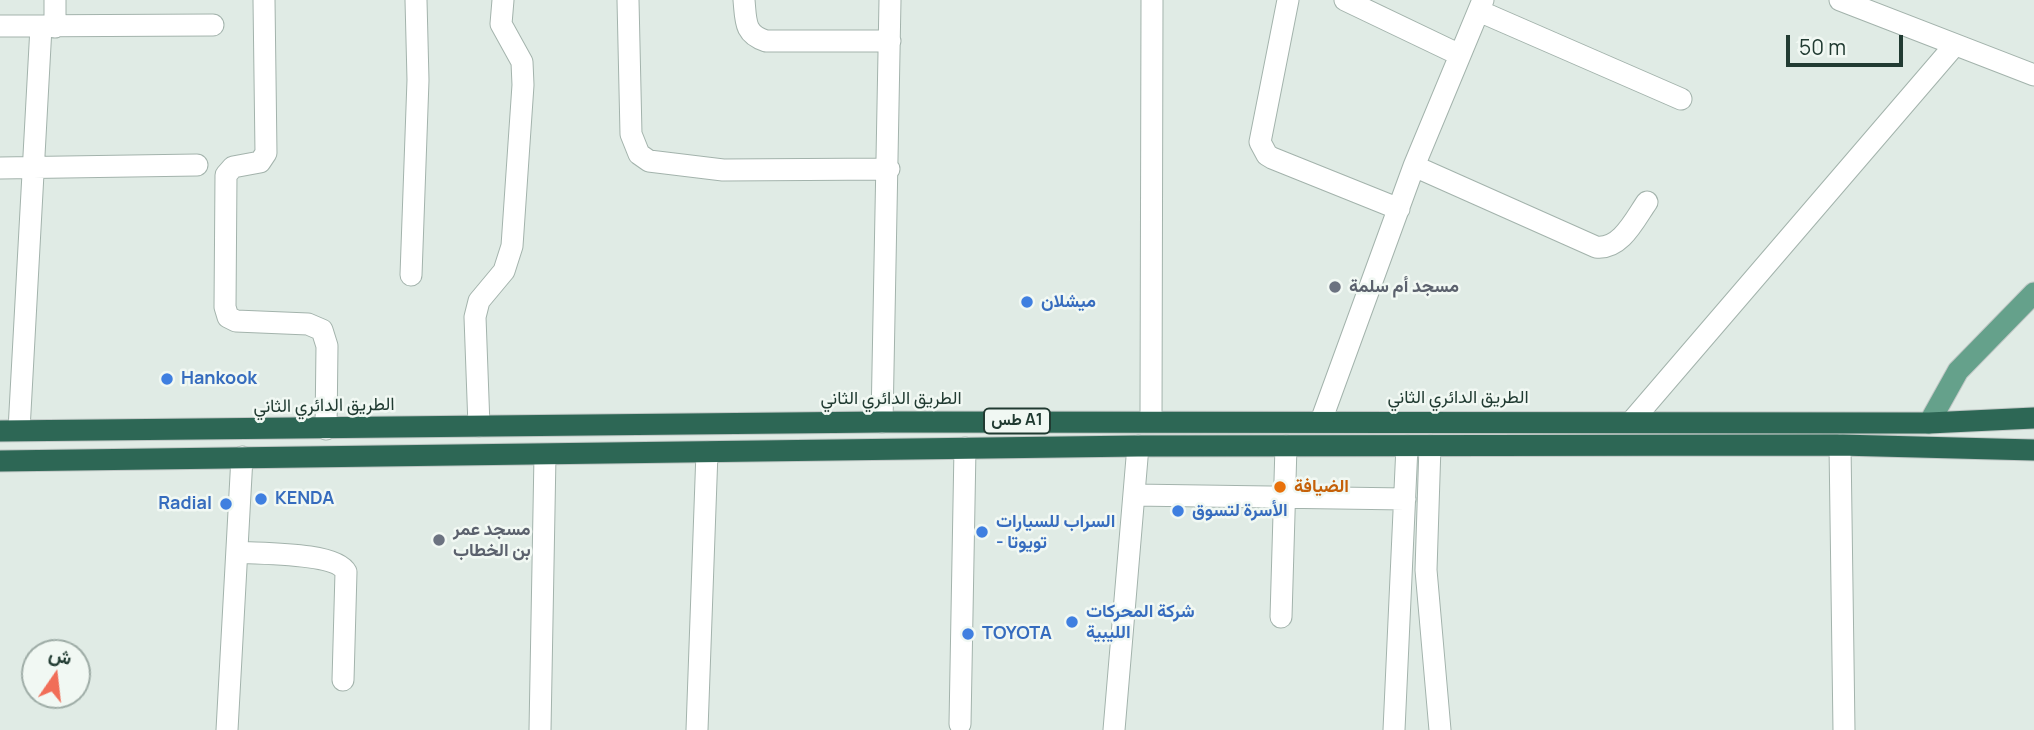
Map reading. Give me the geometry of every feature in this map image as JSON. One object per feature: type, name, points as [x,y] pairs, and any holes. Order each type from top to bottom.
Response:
[{"type":"highway","name":"الطريق الدائري الثاني","points":[[9,431],[882,422],[1929,423],[2034,418]]},
{"type":"highway","name":"طس A1","points":[[0,461],[545,456],[1138,446],[1840,445],[2034,450]]},
{"type":"main road","points":[[1929,423],[1958,371],[2034,293]]},
{"type":"street","points":[[9,431],[33,169],[48,27],[54,0]]},
{"type":"street","points":[[264,0],[266,153],[260,162],[233,167],[226,175],[225,307],[228,317],[236,321],[308,324],[322,330],[327,346],[326,429]]},
{"type":"street","points":[[411,275],[418,80],[416,0]]},
{"type":"street","points":[[479,426],[477,308],[484,295],[500,277],[508,261],[514,233],[517,187],[522,62],[501,24],[503,0]]},
{"type":"street","points":[[628,0],[631,134],[639,154],[649,161],[723,170],[889,169]]},
{"type":"street","points":[[744,0],[747,30],[752,36],[766,41],[890,41]]},
{"type":"street","points":[[882,422],[889,169],[890,0]]},
{"type":"street","points":[[1151,421],[1152,0]]},
{"type":"street","points":[[1288,0],[1261,142],[1262,149],[1272,158],[1399,209]]},
{"type":"street","points":[[1345,0],[1460,55]]},
{"type":"street","points":[[1840,0],[2034,75]]},
{"type":"street","points":[[1321,421],[1414,166],[1481,6],[1681,99]]},
{"type":"street","points":[[0,26],[212,25]]},
{"type":"street","points":[[1632,421],[1954,46]]},
{"type":"street","points":[[0,168],[197,165]]},
{"type":"street","points":[[1414,166],[1597,247],[1605,248],[1619,240],[1647,202]]},
{"type":"street","points":[[1840,445],[1844,730]]},
{"type":"street","points":[[1114,730],[1138,446]]},
{"type":"street","points":[[1281,617],[1286,446]]},
{"type":"street","points":[[1394,730],[1407,446]]},
{"type":"street","points":[[1430,446],[1426,570],[1440,730]]},
{"type":"street","points":[[960,724],[965,449]]},
{"type":"street","points":[[697,730],[707,452]]},
{"type":"street","points":[[540,730],[545,456]]},
{"type":"street","points":[[227,730],[242,457]]},
{"type":"street","points":[[1134,495],[1405,499]]},
{"type":"street","points":[[237,552],[328,559],[343,565],[346,572],[343,680]]},
{"type":"place","name":"مسجد أم سلمة","points":[[1335,287]]},
{"type":"place","name":"ميشلان","points":[[1027,302]]},
{"type":"place","name":"Hankook","points":[[167,379]]},
{"type":"place","name":"الضيافة","points":[[1280,487]]},
{"type":"place","name":"KENDA","points":[[261,499]]},
{"type":"place","name":"Radial","points":[[226,504]]},
{"type":"place","name":"الأسرة لتسوق","points":[[1178,511]]},
{"type":"place","name":"السراب للسيارات - تويوتا","points":[[982,532]]},
{"type":"place","name":"مسجد عمر بن الخطاب","points":[[439,540]]},
{"type":"place","name":"شركة المحركات الليبية","points":[[1072,622]]},
{"type":"place","name":"TOYOTA","points":[[968,634]]}]
